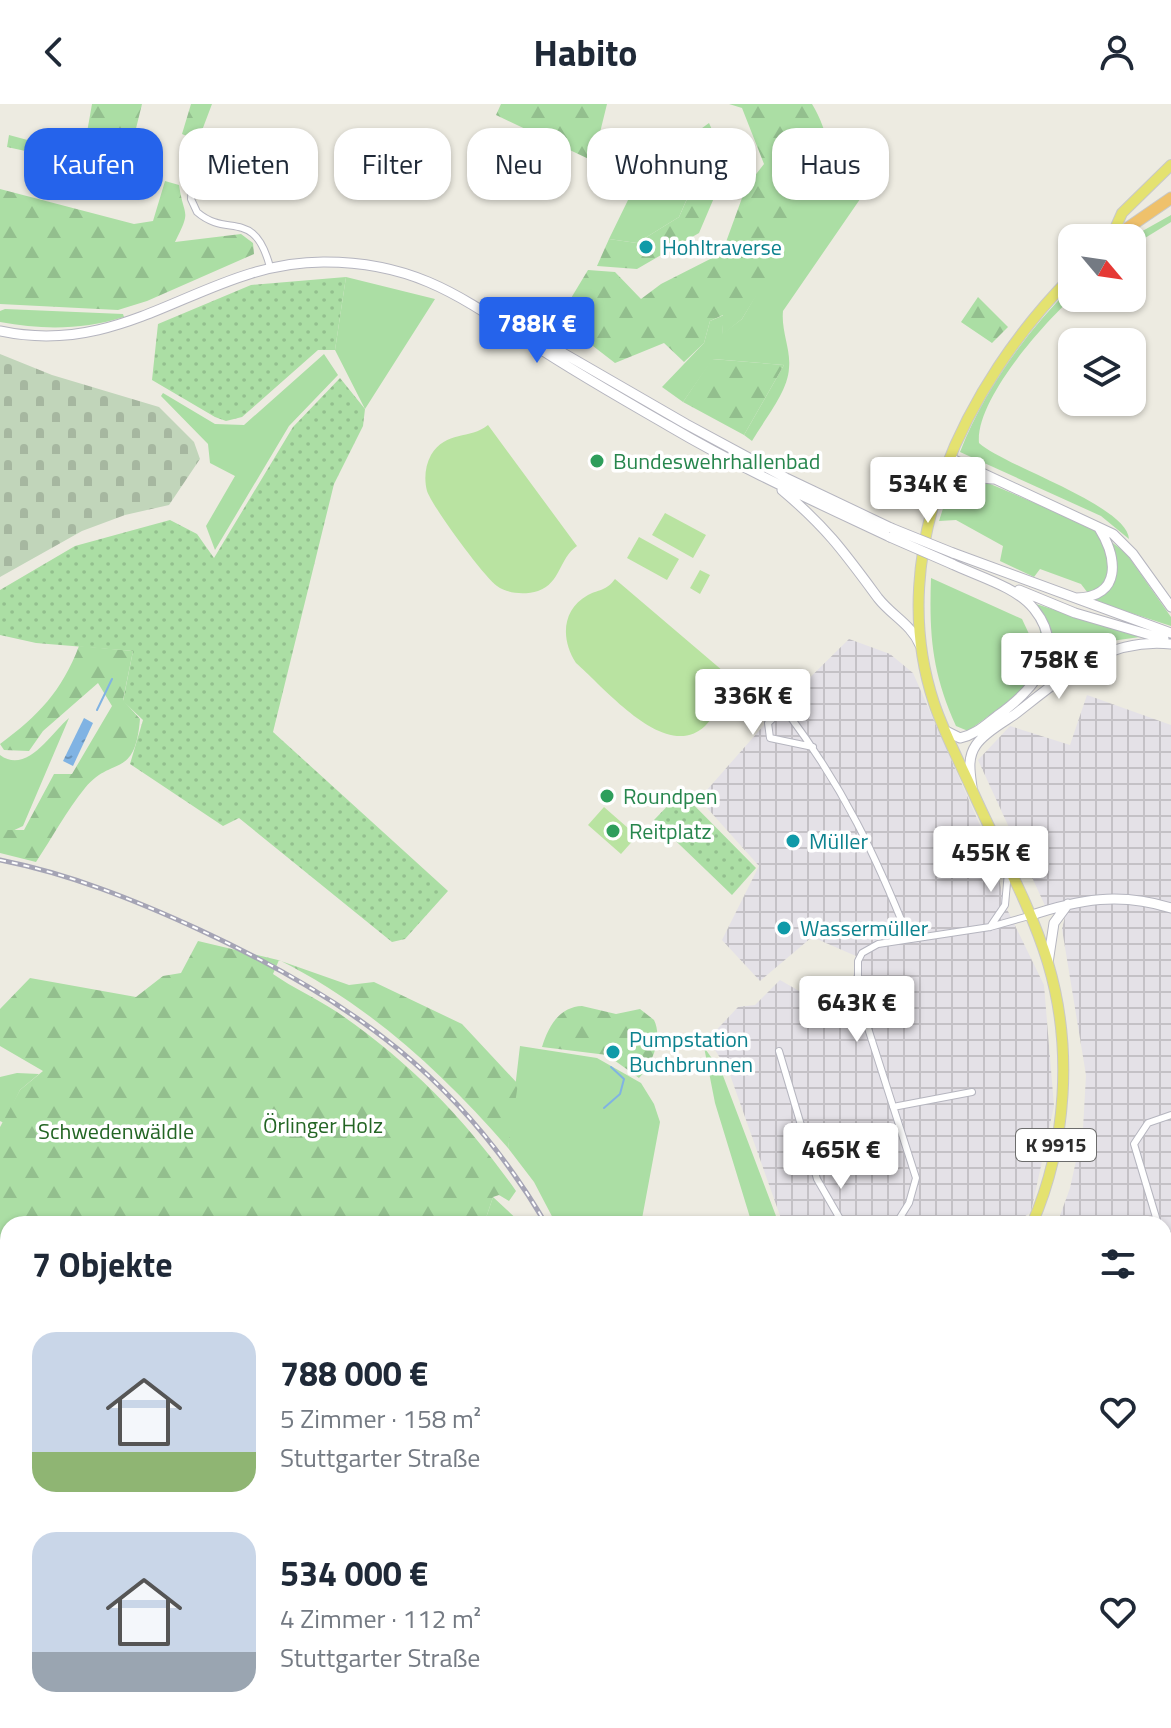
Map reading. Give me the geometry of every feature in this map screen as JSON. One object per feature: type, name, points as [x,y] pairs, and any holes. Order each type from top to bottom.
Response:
[{"type":"highway","points":[[1133,224],[1171,200]]},
{"type":"main road","points":[[1118,224],[1122,213],[1171,165]]},
{"type":"main road","points":[[0,331],[46,337],[104,331],[270,267],[326,262],[395,270],[440,284],[671,427],[771,480],[1075,613],[1171,642]]},
{"type":"main road","name":"K 9915","points":[[1035,1216],[1051,1173],[1061,1106],[1060,1027],[1048,963],[934,705],[922,650],[922,564],[948,463],[990,378],[1030,321],[1058,291]]},
{"type":"main road","points":[[493,315],[521,327],[748,458],[891,532]]},
{"type":"main road","points":[[948,463],[971,477],[996,480]]},
{"type":"main road","points":[[948,463],[996,480],[1098,525],[1125,544],[1171,607]]},
{"type":"main road","points":[[938,494],[971,477]]},
{"type":"main road","points":[[771,480],[821,523],[874,591],[914,632],[922,650]]},
{"type":"main road","points":[[1073,598],[1095,594],[1112,576],[1114,557],[1098,525]]},
{"type":"main road","points":[[952,558],[1171,633]]},
{"type":"main road","points":[[946,731],[960,738],[971,736],[1014,704],[1038,680],[1048,653],[1042,621],[1026,600],[952,558]]},
{"type":"main road","points":[[956,754],[977,743],[1094,656],[1120,646],[1171,642]]},
{"type":"main road","points":[[973,790],[969,766],[977,743]]},
{"type":"main road","points":[[1029,916],[1068,904],[1120,897],[1171,908]]},
{"type":"main road","points":[[1048,963],[1054,923],[1068,904]]},
{"type":"street","points":[[191,200],[197,212],[255,235],[263,245],[270,267]]},
{"type":"street","points":[[813,747],[770,738],[768,723],[779,713],[789,715],[813,747],[862,826],[909,939]]},
{"type":"street","points":[[990,927],[1005,905],[1009,869]]},
{"type":"street","points":[[901,1216],[909,1203],[916,1178],[858,997],[856,971],[862,953],[869,947],[990,927],[1029,916]]},
{"type":"street","points":[[779,1051],[817,1179],[838,1216]]},
{"type":"street","points":[[893,1107],[972,1092]]},
{"type":"street","points":[[1156,1216],[1134,1144],[1148,1123],[1171,1115]]},
{"type":"street","points":[[0,1696],[0,1711]]},
{"type":"shaded area","points":[[849,639],[890,654],[913,673],[994,857],[1005,905],[1044,985],[1054,1106],[1031,1212],[1025,1216],[780,1216],[729,1072],[708,1039],[738,1007],[755,1005],[780,980],[820,1003],[851,996],[856,956],[812,937],[760,981],[722,940],[759,866],[699,799],[779,708]]},
{"type":"shaded area","points":[[1087,695],[1171,725],[1171,1216],[1060,1216],[1070,1188],[1083,1129],[1086,1075],[1062,929],[1068,904],[1047,910],[978,760],[1010,726],[1070,745]]},
{"type":"green space","points":[[92,104],[142,104],[136,128],[88,128]]},
{"type":"green space","points":[[191,104],[212,104],[203,128],[184,128]]},
{"type":"green space","points":[[501,104],[607,104],[601,128],[587,128],[587,158],[571,151],[571,128],[523,128],[496,115]]},
{"type":"green space","points":[[729,104],[812,104],[823,128],[772,128],[772,200],[813,200],[742,319],[722,335],[723,315],[710,321],[704,343],[684,362],[664,343],[615,363],[580,336],[556,323],[588,270],[615,272],[641,299],[661,284],[722,253],[741,200],[756,200],[756,174],[764,164],[756,144],[756,128],[750,128],[742,108]]},
{"type":"green space","points":[[9,135],[24,139],[24,151],[7,147]]},
{"type":"green space","points":[[165,181],[179,185],[179,200],[182,200],[185,214],[184,224],[175,242],[241,234],[253,243],[254,254],[147,301],[118,310],[0,304],[0,189],[24,195],[24,200],[42,200],[134,224],[153,221],[159,200],[163,200]]},
{"type":"green space","points":[[628,200],[686,200],[679,217],[637,243],[609,239]]},
{"type":"green space","points":[[687,200],[713,200],[699,233],[637,269],[597,266],[609,239],[637,243],[679,217]]},
{"type":"green space","points":[[812,200],[859,200],[783,311],[788,377],[752,441],[744,435],[784,365],[713,359],[683,402],[662,387],[704,343],[710,321],[724,315],[722,334],[742,319]]},
{"type":"green space","points":[[1171,215],[1171,222],[1146,237],[1146,229]]},
{"type":"green space","points":[[346,277],[435,299],[365,409],[335,350]]},
{"type":"green space","points":[[346,277],[335,350],[318,350],[242,417],[226,421],[215,417],[152,380],[158,324],[251,285]]},
{"type":"green space","points":[[978,297],[1008,327],[992,343],[961,322]]},
{"type":"green space","points":[[1058,301],[1058,312],[1028,345],[999,386],[988,406],[979,443],[1108,513],[1123,526],[1129,539],[1101,516],[960,452],[994,384],[1038,323]]},
{"type":"green space","points":[[0,311],[123,314],[124,317],[78,326],[32,326],[0,322]]},
{"type":"green space","points":[[0,354],[52,375],[159,407],[194,442],[200,459],[169,505],[125,515],[82,531],[0,577]]},
{"type":"green space","points":[[324,354],[338,375],[289,426],[215,550],[206,526],[235,476],[210,463],[208,444],[161,396],[163,393],[215,424],[244,425]]},
{"type":"green space","points":[[712,359],[784,365],[744,435],[683,402]]},
{"type":"green space","points":[[340,378],[365,409],[363,426],[334,484],[273,732],[448,891],[405,939],[392,942],[239,818],[223,826],[130,764],[143,720],[123,701],[133,651],[36,643],[0,635],[0,590],[75,546],[170,520],[197,534],[214,558],[293,427]]},
{"type":"green space","points":[[488,425],[577,546],[551,582],[538,591],[517,593],[497,586],[459,541],[427,491],[426,468],[437,447],[451,438]]},
{"type":"green space","points":[[965,483],[988,483],[1093,528],[1126,553],[1171,617],[1171,626],[1094,601],[1081,584],[1040,569],[1034,577],[1000,561],[1003,546],[956,520],[939,521],[946,499]]},
{"type":"green space","points":[[665,513],[706,535],[693,558],[652,535]]},
{"type":"green space","points":[[639,537],[679,559],[667,580],[627,558]]},
{"type":"green space","points":[[700,570],[710,575],[700,594],[690,588]]},
{"type":"green space","points":[[931,578],[1022,619],[1037,651],[1042,645],[1036,604],[1140,637],[1097,643],[1062,669],[1052,662],[1027,688],[968,731],[956,726],[937,671],[932,636]]},
{"type":"green space","points":[[615,579],[730,677],[710,720],[689,735],[672,735],[637,718],[576,663],[571,654],[566,635],[568,617],[579,601],[606,588]]},
{"type":"green space","points":[[79,646],[133,651],[123,700],[140,719],[133,751],[128,759],[95,778],[85,788],[36,862],[0,853],[0,830],[24,830],[54,774],[72,774],[112,706],[98,683],[43,731],[29,751],[4,750],[0,744],[26,723],[57,689]]},
{"type":"green space","points":[[69,718],[23,826],[10,832],[0,830],[0,755],[10,760],[29,756]]},
{"type":"green space","points":[[681,792],[756,868],[732,895],[654,820]]},
{"type":"green space","name":"Reitplatz","points":[[604,807],[637,836],[621,854],[588,825]]},
{"type":"green space","points":[[198,941],[279,960],[273,974],[337,1012],[412,1071],[477,1140],[516,1191],[509,1201],[499,1195],[493,1197],[487,1216],[0,1216],[0,1127],[20,1090],[43,1071],[0,1046],[0,1009],[30,978],[136,997],[163,976],[181,973]]},
{"type":"green space","points":[[281,961],[349,985],[374,982],[462,1024],[518,1084],[508,1148],[457,1093],[402,1042],[343,998]]},
{"type":"green space","points":[[582,1006],[616,1014],[640,1009],[654,1020],[657,1035],[655,1051],[639,1078],[607,1055],[542,1047],[556,1019],[567,1010]]},
{"type":"green space","points":[[520,1046],[597,1058],[641,1083],[654,1104],[660,1122],[642,1216],[552,1216],[534,1182],[508,1148]]},
{"type":"green space","points":[[704,1047],[722,1073],[776,1216],[750,1216],[715,1103]]},
{"type":"green space","points":[[17,1073],[39,1074],[20,1090],[4,1123],[0,1121],[0,1077]]},
{"type":"green space","points":[[493,1197],[513,1216],[487,1216]]},
{"type":"water","points":[[84,718],[93,723],[73,766],[63,761]]},
{"type":"waterway","points":[[97,710],[112,679]]},
{"type":"waterway","points":[[604,1108],[620,1094],[624,1079],[611,1067]]},
{"type":"railway","points":[[0,860],[77,880],[127,898],[255,957],[306,985],[398,1049],[439,1086],[477,1127],[513,1173],[541,1216]]},
{"type":"place","name":"Hohltraverse","points":[[646,247]]},
{"type":"place","name":"Bundeswehrhallenbad","points":[[597,461]]},
{"type":"place","name":"Roundpen","points":[[607,796]]},
{"type":"place","name":"Reitplatz","points":[[613,831]]},
{"type":"place","name":"Müller","points":[[793,841]]},
{"type":"place","name":"Wassermüller","points":[[784,928]]},
{"type":"place","name":"Pumpstation Buchbrunnen","points":[[613,1052]]},
{"type":"park label","name":"Örlinger Holz","points":[[323,1125]]},
{"type":"park label","name":"Schwedenwäldle","points":[[116,1131]]}]
